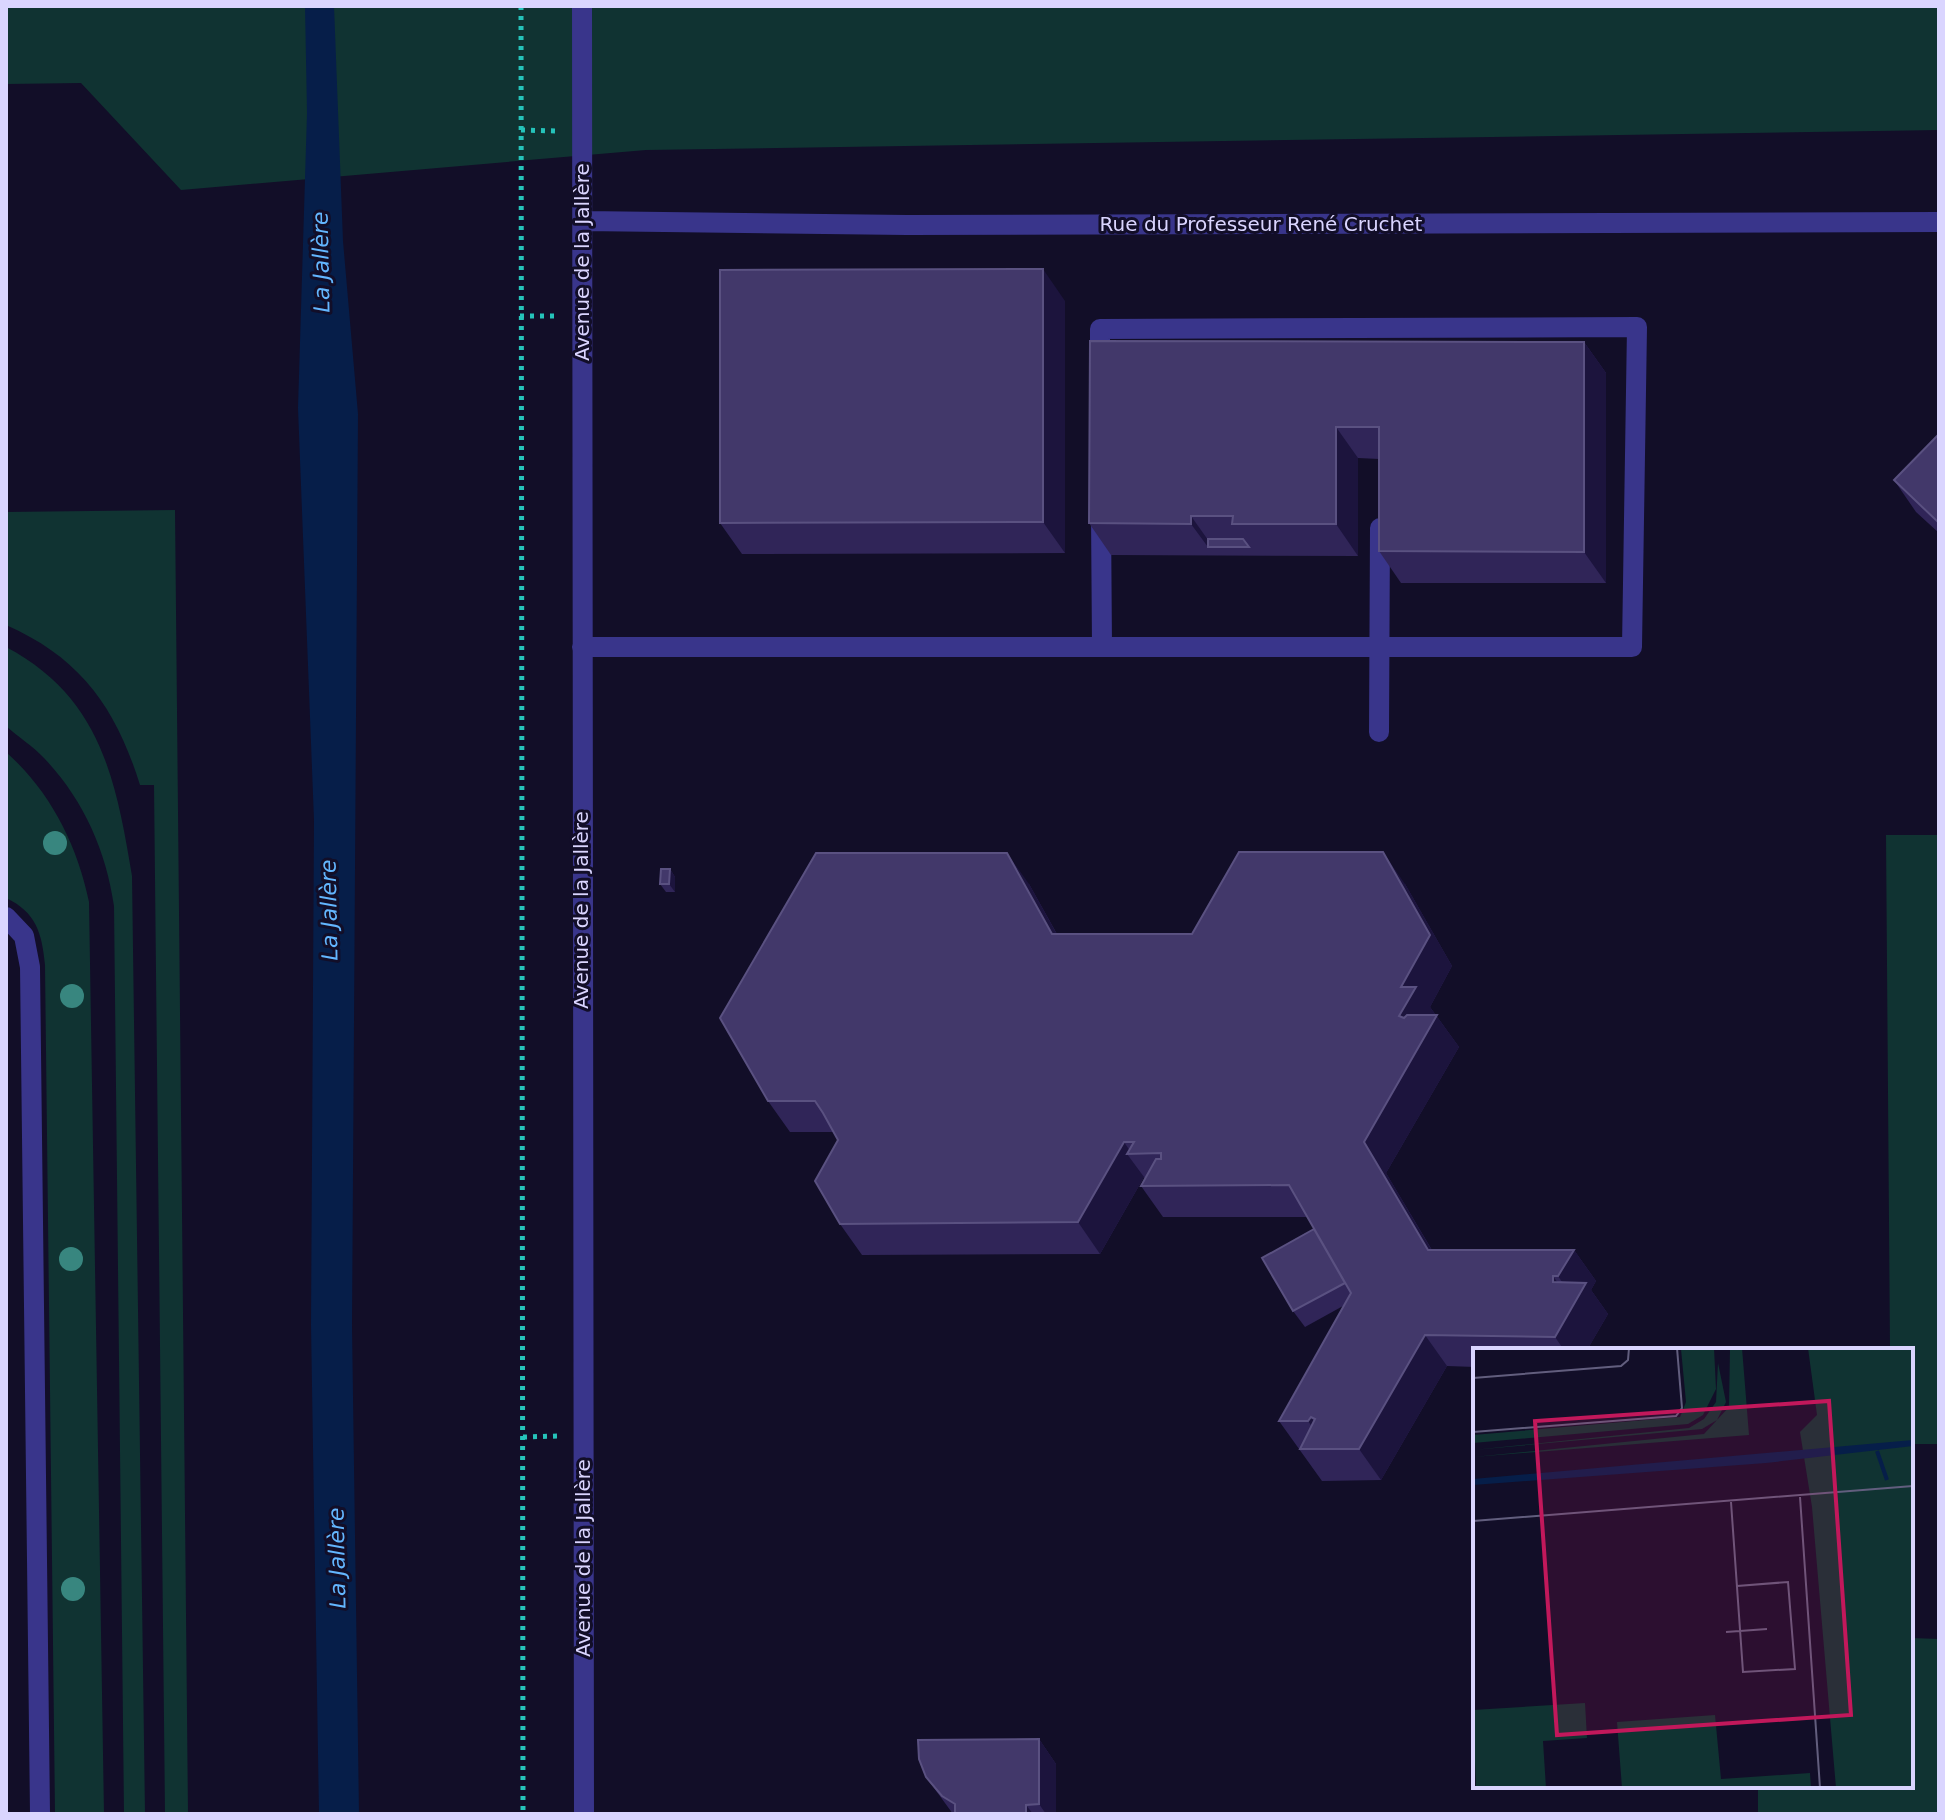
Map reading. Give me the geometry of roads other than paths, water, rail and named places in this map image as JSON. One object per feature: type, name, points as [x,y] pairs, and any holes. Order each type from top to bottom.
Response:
[{"type":"street","name":"Avenue de la Jallère","points":[[582,6],[584,1814]]},
{"type":"street","name":"Rue du Professeur René Cruchet","points":[[584,221],[907,225],[1939,222]]},
{"type":"street","points":[[582,647],[1632,647],[1637,327],[1100,329],[1100,392]]},
{"type":"street","points":[[1101,488],[1102,647]]},
{"type":"street","points":[[1379,732],[1380,509]]},
{"type":"street","points":[[6,917],[24,936],[30,967],[40,1814]]},
{"type":"water","name":"La Jallère","points":[[305,6],[334,6],[343,241],[358,414],[352,1326],[359,1814],[319,1814],[311,1325],[314,820],[298,408],[307,113]]}]
